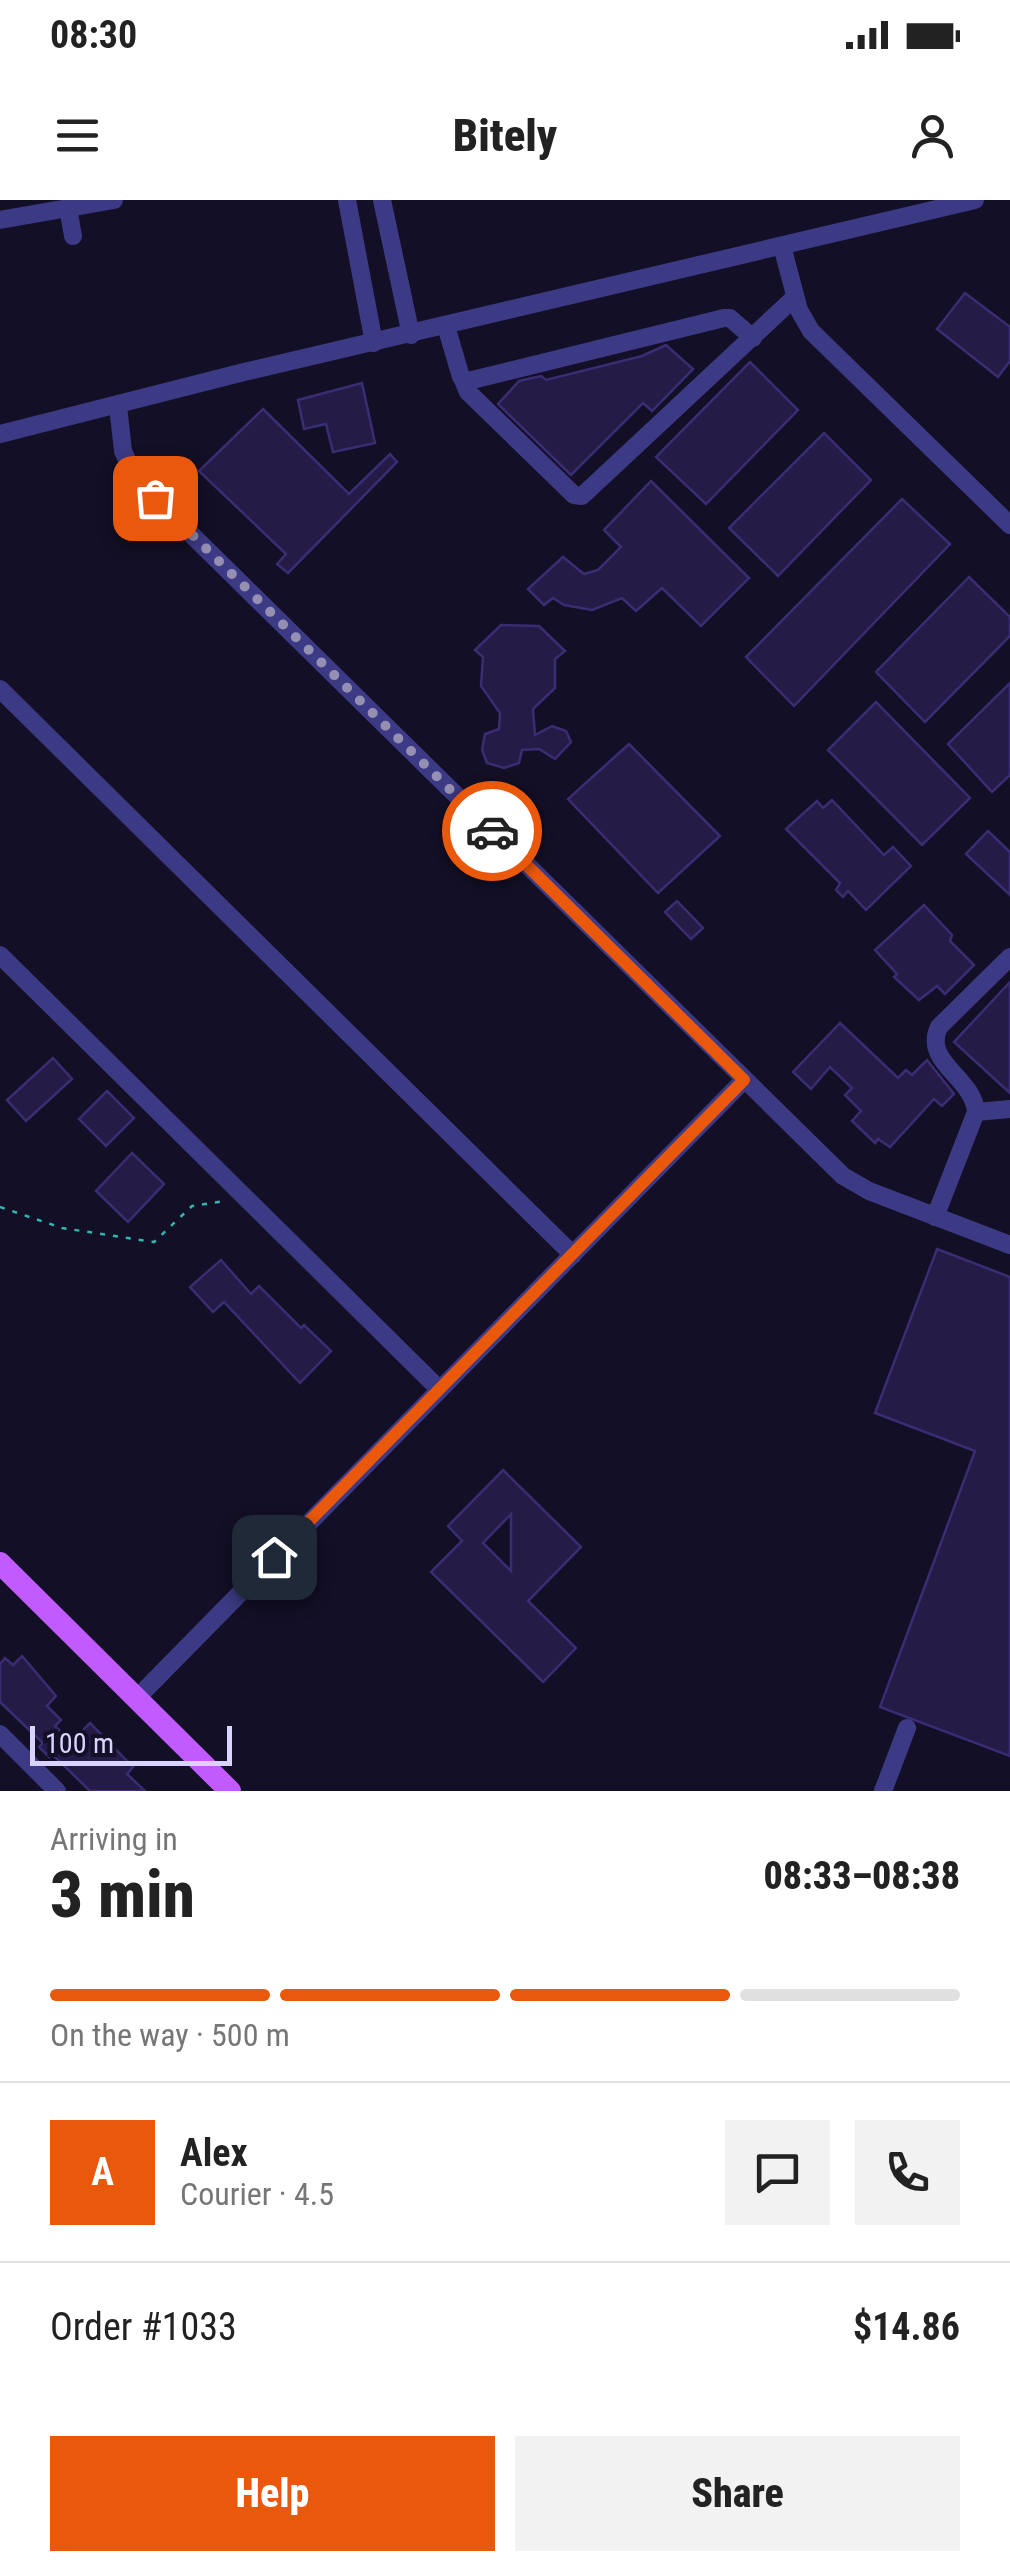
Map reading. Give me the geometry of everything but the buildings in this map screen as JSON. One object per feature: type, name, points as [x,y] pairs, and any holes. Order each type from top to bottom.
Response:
[{"type":"main road","points":[[0,1563],[230,1791]]},
{"type":"street","points":[[0,220],[114,200]]},
{"type":"street","points":[[347,200],[374,343]]},
{"type":"street","points":[[382,200],[410,335]]},
{"type":"street","points":[[0,434],[975,200]]},
{"type":"street","points":[[68,208],[72,236]]},
{"type":"street","points":[[782,246],[794,298],[811,331],[1010,525]]},
{"type":"street","points":[[446,326],[468,392],[574,495],[582,496],[794,298]]},
{"type":"street","points":[[464,380],[724,318],[753,338]]},
{"type":"street","points":[[118,406],[123,451],[136,480],[856,1186],[1010,1245]]},
{"type":"street","points":[[0,689],[573,1255]]},
{"type":"street","points":[[0,955],[439,1389]]},
{"type":"street","points":[[935,1218],[976,1112],[973,1094],[936,1051],[933,1039],[939,1027],[1010,957]]},
{"type":"street","points":[[137,1698],[744,1080]]},
{"type":"street","points":[[976,1112],[1010,1110]]},
{"type":"street","points":[[883,1791],[907,1728]]},
{"type":"street","points":[[3,1742],[57,1791]]},
{"type":"path","points":[[0,1207],[62,1228],[154,1242],[192,1206],[246,1198]]},
{"type":"way so far","points":[[155,498],[492,831]]},
{"type":"route","points":[[274,1557],[744,1080],[492,831]]}]
